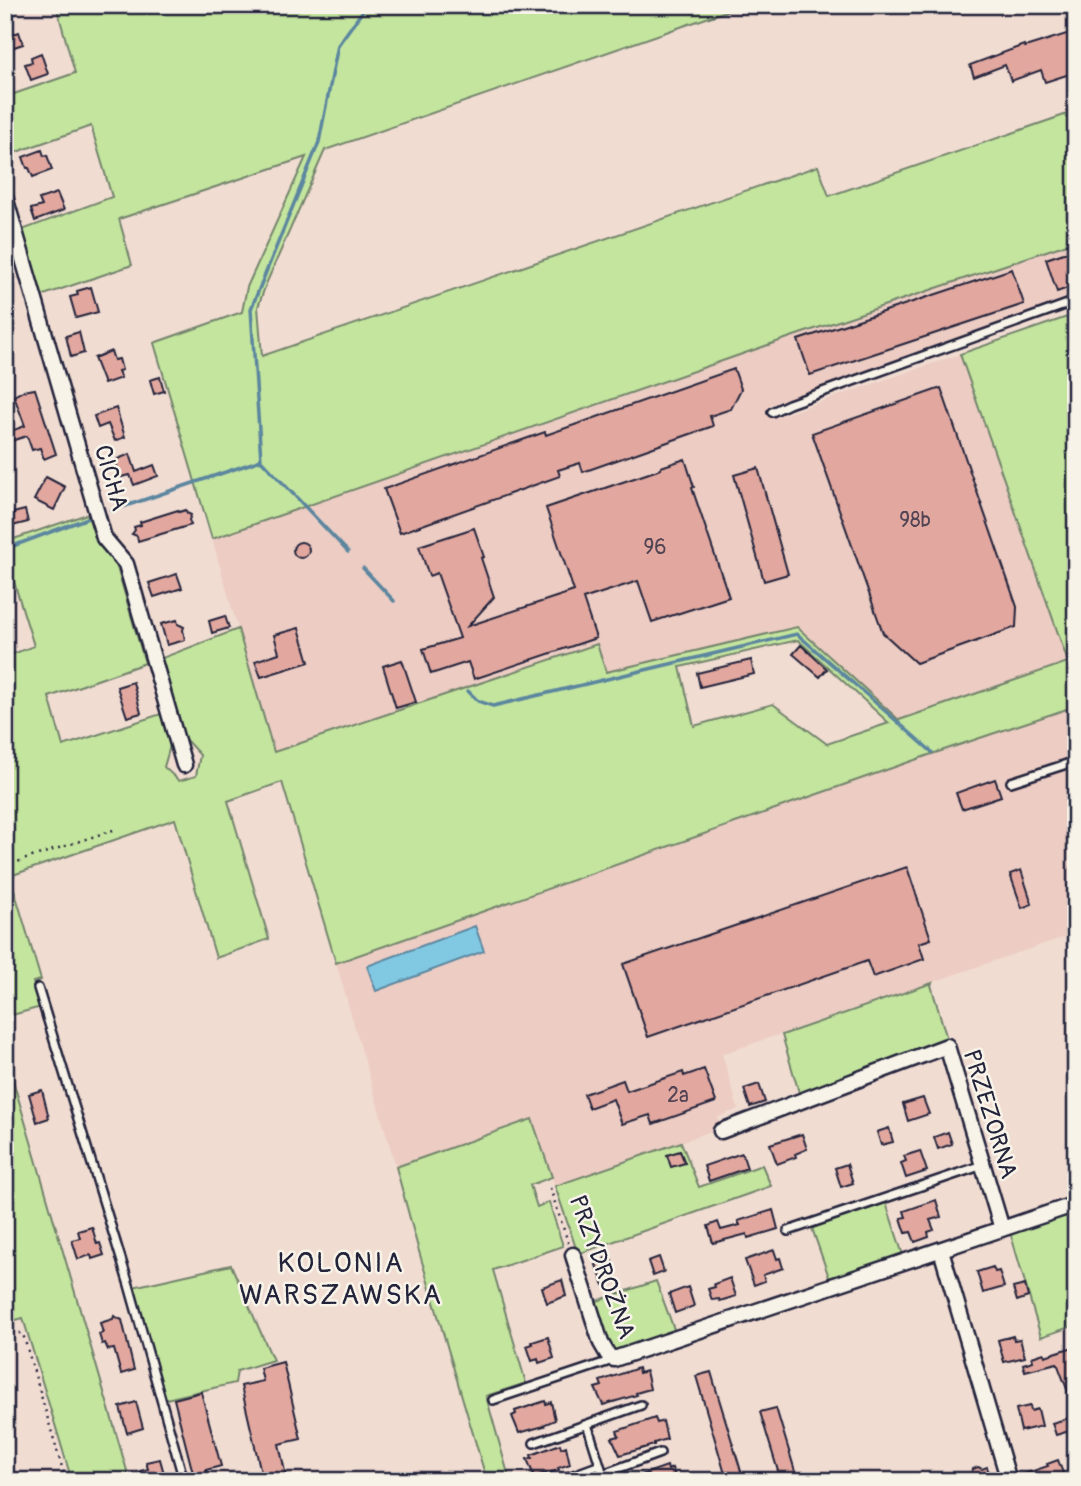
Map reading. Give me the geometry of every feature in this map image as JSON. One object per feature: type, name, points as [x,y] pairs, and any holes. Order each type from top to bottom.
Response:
[{"type":"street","name":"CICHA","points":[[5,197],[104,538],[126,564],[184,765]]},
{"type":"street","name":"PRZEZORNA","points":[[720,1130],[947,1046],[1002,1229]]},
{"type":"street","points":[[614,1359],[1076,1204]]},
{"type":"street","points":[[941,1250],[1009,1481]]},
{"type":"street","name":"PRZYDROŻNA","points":[[573,1255],[601,1342],[608,1355],[614,1359]]},
{"type":"lane","points":[[772,412],[1076,301]]},
{"type":"lane","points":[[1012,782],[1076,761]]},
{"type":"lane","points":[[38,988],[129,1285],[184,1481]]},
{"type":"lane","points":[[788,1231],[983,1165]]},
{"type":"lane","points":[[493,1400],[614,1359]]},
{"type":"lane","points":[[534,1443],[641,1405]]},
{"type":"lane","points":[[587,1424],[604,1478],[660,1453]]},
{"type":"lane","points":[[557,1481],[600,1465]]},
{"type":"path","points":[[5,866],[116,829]]},
{"type":"path","name":"PRZYDROŻNA","points":[[550,1188],[573,1255]]},
{"type":"path","points":[[5,1334],[23,1334],[66,1481]]},
{"type":"shaded area","points":[[1076,241],[1076,297],[770,405],[774,418],[960,354],[1068,662],[898,720],[797,627],[605,673],[597,644],[274,753],[212,539],[788,338]]},
{"type":"shaded area","points":[[1076,706],[1076,753],[1066,757],[1076,784],[1076,933],[722,1054],[738,1109],[718,1117],[719,1128],[654,1152],[555,1186],[532,1120],[396,1167],[336,963]]},
{"type":"green space","points":[[56,5],[744,5],[325,150],[258,307],[262,356],[818,166],[829,196],[1076,111],[1076,241],[788,338],[212,539],[154,343],[242,312],[247,287],[306,157],[119,219],[132,265],[41,296],[22,230],[112,197],[91,126],[5,156],[5,97],[75,73]]},
{"type":"green space","points":[[1076,314],[1076,706],[336,963],[282,782],[228,801],[269,939],[216,958],[175,819],[10,876],[41,980],[33,982],[41,1007],[5,1017],[5,657],[34,646],[5,553],[5,542],[87,514],[95,536],[116,564],[145,663],[49,697],[63,746],[161,714],[170,746],[164,767],[179,781],[196,776],[200,755],[184,738],[162,658],[238,629],[274,752],[597,644],[606,672],[797,627],[899,720],[1068,662],[960,354]],"holes":[[[798,640],[889,723],[827,744],[773,704],[694,726],[680,667]]]},
{"type":"green space","points":[[932,983],[947,1039],[800,1096],[782,1035]]},
{"type":"green space","points":[[5,1053],[130,1481],[72,1481],[23,1318],[5,1323]]},
{"type":"green space","points":[[532,1119],[552,1177],[530,1185],[537,1207],[549,1202],[563,1246],[493,1270],[526,1383],[486,1396],[510,1481],[487,1481],[396,1167]]},
{"type":"green space","points":[[681,1142],[699,1187],[762,1165],[771,1186],[578,1254],[555,1186]]},
{"type":"green space","points":[[886,1203],[903,1255],[830,1280],[812,1228]]},
{"type":"green space","points":[[1076,1210],[1076,1325],[1041,1337],[1010,1232]]},
{"type":"green space","points":[[231,1265],[273,1360],[237,1371],[235,1383],[166,1399],[133,1287]]},
{"type":"green space","points":[[656,1281],[675,1332],[617,1352],[609,1348],[594,1302]]},
{"type":"water","points":[[475,926],[484,951],[376,991],[367,966]]},
{"type":"building","points":[[1076,31],[1076,72],[1045,82],[1041,70],[1011,81],[1005,65],[974,77],[970,65],[1024,45],[1025,47]]},
{"type":"building","points":[[19,32],[23,44],[5,50],[5,37]]},
{"type":"building","points":[[41,53],[48,74],[31,80],[25,64],[32,62],[31,57]]},
{"type":"building","points":[[42,150],[44,156],[47,155],[52,170],[33,177],[23,157]]},
{"type":"building","points":[[57,193],[64,210],[35,221],[31,209],[42,206],[39,199]]},
{"type":"building","points":[[1076,249],[1076,285],[1057,292],[1046,259]]},
{"type":"building","points":[[1012,269],[1024,304],[810,375],[798,340]]},
{"type":"building","points":[[91,287],[98,312],[76,318],[70,297],[78,295],[77,291]]},
{"type":"building","points":[[79,332],[84,353],[71,357],[66,336]]},
{"type":"building","points":[[111,351],[114,360],[119,359],[122,370],[118,371],[121,378],[104,384],[94,358]]},
{"type":"building","points":[[734,369],[741,389],[731,409],[710,416],[713,426],[583,472],[580,463],[558,470],[560,476],[400,533],[384,489]]},
{"type":"building","points":[[160,377],[164,391],[154,394],[150,380]]},
{"type":"building","points":[[941,388],[1017,607],[1016,627],[916,663],[883,633],[812,433]]},
{"type":"building","points":[[35,389],[56,454],[44,459],[40,448],[32,450],[27,436],[11,441],[8,432],[25,426],[14,396]]},
{"type":"building","points":[[116,408],[125,437],[115,441],[108,424],[98,428],[94,416]]},
{"type":"building","points":[[130,454],[136,472],[154,465],[158,476],[134,485],[130,475],[121,477],[115,460]]},
{"type":"building","points":[[685,459],[694,487],[692,488],[729,597],[652,622],[638,581],[583,599],[596,638],[474,679],[468,662],[431,674],[423,649],[460,638],[437,573],[429,576],[419,546],[474,528],[494,597],[468,626],[574,591],[546,508]]},
{"type":"building","points":[[758,468],[788,574],[764,581],[734,475]]},
{"type":"building","points":[[46,477],[65,487],[54,510],[34,500]]},
{"type":"building","points":[[25,510],[28,522],[12,526],[9,514]]},
{"type":"building","points":[[186,510],[191,515],[191,525],[138,541],[137,536],[132,534],[134,527],[141,525],[140,522]]},
{"type":"building","points":[[301,542],[307,544],[307,556],[301,558],[295,556],[293,550],[295,544]]},
{"type":"building","points":[[177,574],[182,588],[154,597],[149,583]]},
{"type":"building","points":[[225,616],[229,628],[212,633],[209,621]]},
{"type":"building","points":[[177,620],[178,624],[184,627],[185,640],[167,645],[161,624]]},
{"type":"building","points":[[299,628],[309,662],[261,677],[255,661],[279,653],[274,635]]},
{"type":"building","points":[[801,645],[827,669],[820,677],[793,654]]},
{"type":"building","points":[[402,660],[416,702],[396,708],[383,666]]},
{"type":"building","points":[[751,660],[754,674],[700,687],[697,673]]},
{"type":"building","points":[[133,682],[141,713],[127,717],[117,687]]},
{"type":"building","points":[[995,779],[1001,796],[962,809],[956,793]]},
{"type":"building","points":[[907,867],[931,939],[919,943],[924,959],[873,977],[867,961],[648,1037],[623,964]]},
{"type":"building","points":[[1021,870],[1032,904],[1022,908],[1010,874]]},
{"type":"building","points":[[704,1069],[716,1102],[653,1124],[650,1115],[622,1124],[613,1099],[589,1108],[584,1094],[623,1080],[627,1091],[683,1072],[684,1076]]},
{"type":"building","points":[[759,1084],[765,1102],[750,1107],[744,1089]]},
{"type":"building","points":[[42,1090],[49,1118],[37,1122],[29,1094]]},
{"type":"building","points":[[923,1098],[929,1114],[908,1121],[903,1104]]},
{"type":"building","points":[[889,1128],[893,1142],[881,1145],[877,1132]]},
{"type":"building","points":[[948,1132],[952,1144],[938,1149],[934,1137]]},
{"type":"building","points":[[802,1134],[807,1149],[795,1154],[796,1157],[777,1164],[770,1144]]},
{"type":"building","points":[[680,1151],[685,1163],[671,1167],[667,1155]]},
{"type":"building","points":[[920,1151],[927,1171],[906,1178],[901,1163],[906,1161],[904,1156]]},
{"type":"building","points":[[742,1153],[747,1168],[709,1181],[704,1166]]},
{"type":"building","points":[[847,1164],[853,1183],[841,1187],[835,1168]]},
{"type":"building","points":[[936,1200],[941,1217],[930,1220],[934,1230],[928,1232],[929,1237],[915,1242],[911,1232],[906,1233],[901,1218],[906,1217],[904,1211]]},
{"type":"building","points":[[773,1210],[778,1229],[748,1238],[747,1234],[713,1243],[708,1226],[718,1222],[721,1230],[740,1225],[738,1221]]},
{"type":"building","points":[[92,1227],[97,1244],[100,1243],[104,1255],[92,1259],[91,1255],[78,1259],[72,1240],[80,1238],[78,1231]]},
{"type":"building","points":[[774,1250],[783,1268],[763,1275],[765,1281],[754,1285],[745,1260]]},
{"type":"building","points":[[659,1257],[664,1272],[653,1276],[648,1261]]},
{"type":"building","points":[[605,1258],[612,1261],[617,1281],[604,1285],[596,1265]]},
{"type":"building","points":[[993,1267],[995,1272],[999,1271],[1004,1287],[983,1293],[977,1272]]},
{"type":"building","points":[[730,1278],[736,1296],[720,1301],[712,1300],[708,1289]]},
{"type":"building","points":[[562,1280],[566,1296],[547,1303],[542,1287]]},
{"type":"building","points":[[1025,1285],[1028,1297],[1017,1301],[1013,1288]]},
{"type":"building","points":[[688,1287],[694,1306],[675,1313],[669,1294]]},
{"type":"building","points":[[114,1316],[122,1320],[134,1370],[121,1374],[114,1349],[108,1350],[105,1343],[102,1344],[99,1334],[103,1333],[100,1323],[113,1319]]},
{"type":"building","points":[[1013,1336],[1014,1340],[1020,1339],[1025,1357],[1004,1362],[998,1340]]},
{"type":"building","points":[[548,1337],[554,1358],[539,1363],[538,1359],[532,1361],[527,1346]]},
{"type":"building","points":[[1076,1346],[1075,1410],[1057,1363],[1025,1371],[1023,1364],[1033,1361],[1032,1357],[1044,1353],[1045,1356]]},
{"type":"building","points":[[283,1362],[301,1439],[279,1444],[287,1481],[263,1481],[241,1386],[263,1381],[260,1368]]},
{"type":"building","points":[[638,1368],[639,1373],[646,1371],[650,1389],[603,1405],[595,1388],[602,1386],[600,1381]]},
{"type":"building","points":[[711,1372],[744,1481],[727,1481],[696,1376]]},
{"type":"building","points":[[201,1392],[221,1466],[206,1470],[209,1481],[195,1481],[174,1399]]},
{"type":"building","points":[[545,1401],[546,1404],[551,1402],[555,1420],[519,1433],[512,1416],[516,1414],[515,1411]]},
{"type":"building","points":[[136,1402],[143,1428],[127,1433],[120,1407]]},
{"type":"building","points":[[1030,1406],[1031,1411],[1038,1409],[1042,1426],[1021,1431],[1016,1409]]},
{"type":"building","points":[[776,1408],[798,1481],[781,1481],[760,1412]]},
{"type":"building","points":[[1076,1416],[1076,1429],[1056,1435],[1052,1423]]},
{"type":"building","points":[[655,1418],[657,1423],[663,1421],[667,1439],[620,1455],[612,1438],[619,1436],[617,1431]]},
{"type":"building","points":[[560,1444],[561,1448],[566,1446],[570,1464],[558,1468],[559,1470],[534,1476],[527,1459]]},
{"type":"building","points":[[160,1459],[166,1481],[143,1481],[140,1471],[148,1469],[146,1462]]},
{"type":"building","points":[[1058,1460],[1066,1481],[1053,1481],[1052,1478],[1044,1481],[1018,1481],[1018,1476]]},
{"type":"building","points":[[667,1466],[668,1470],[672,1468],[676,1479],[630,1481],[630,1479]]},
{"type":"building","points":[[987,1467],[992,1481],[967,1481],[973,1469]]},
{"type":"waterway","points":[[348,552],[261,460],[251,309],[319,142],[338,45],[367,5]]},
{"type":"waterway","points":[[111,511],[261,460]]},
{"type":"waterway","points":[[5,549],[88,518]]},
{"type":"waterway","points":[[363,568],[394,601]]},
{"type":"waterway","points":[[468,691],[478,701],[493,706],[797,634],[932,752]]},
{"type":"district","name":"KOLONIA WARSZAWSKA","points":[[341,1279]]}]
